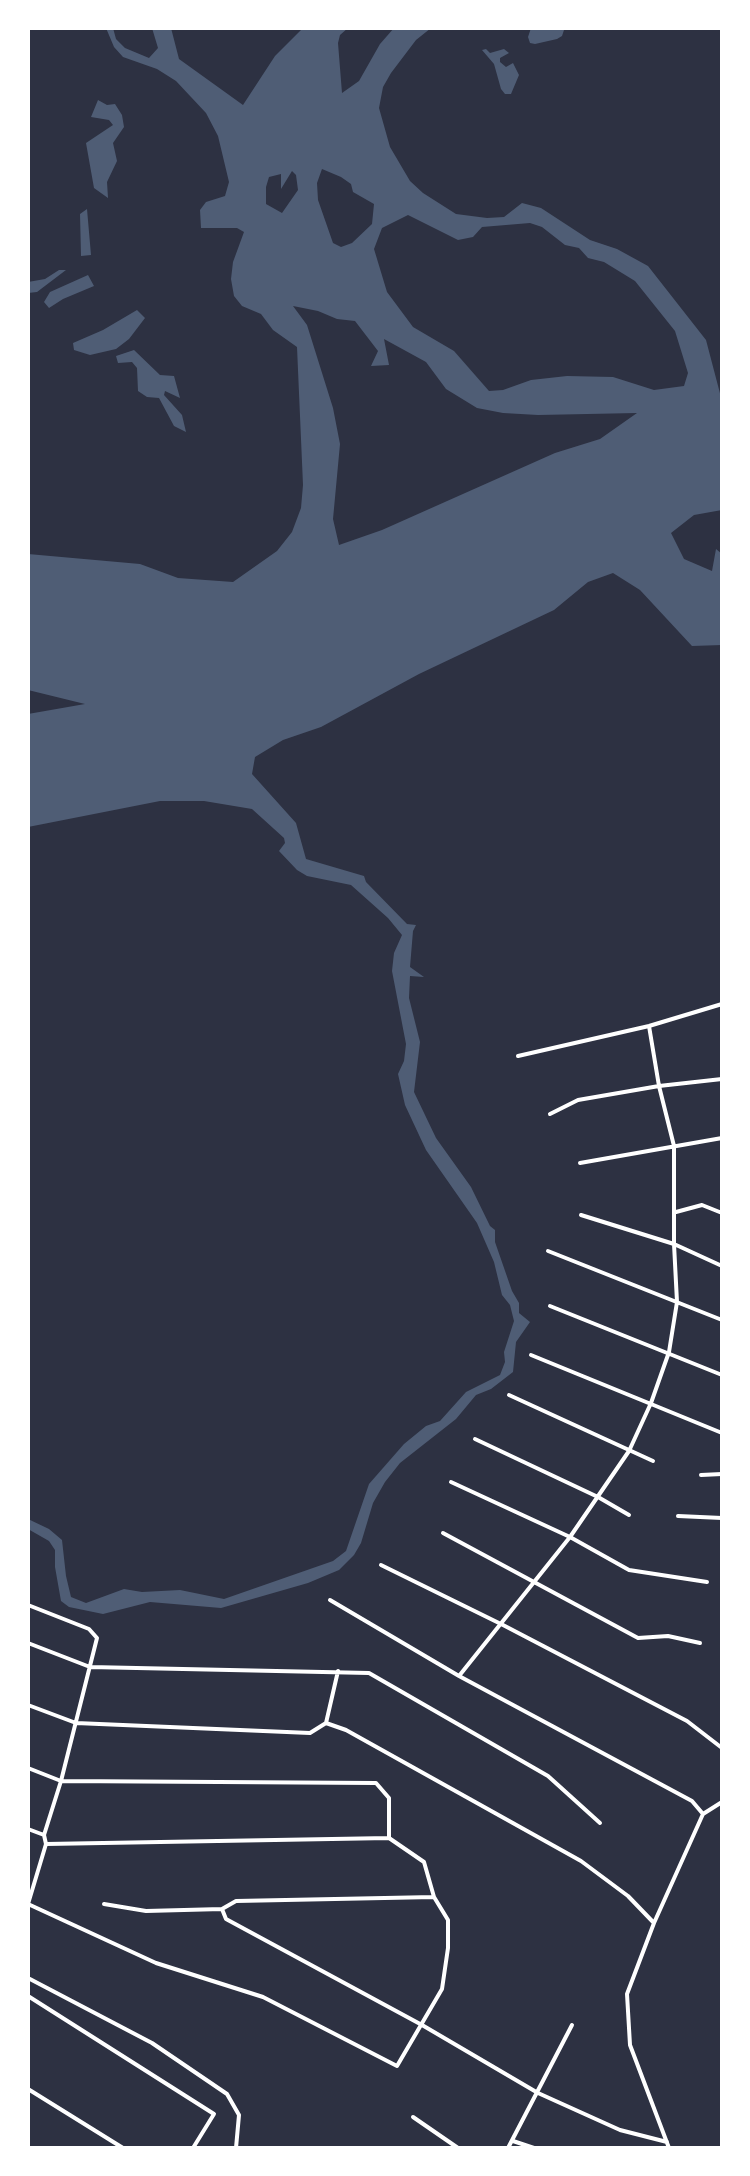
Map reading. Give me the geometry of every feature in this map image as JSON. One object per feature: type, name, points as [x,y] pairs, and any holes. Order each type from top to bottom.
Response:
[{"type":"street","points":[[518,1056],[649,1026],[722,1004]]},
{"type":"street","points":[[459,1676],[503,1625],[570,1537],[629,1451],[651,1403],[669,1352],[677,1302],[674,1146],[659,1086],[649,1026]]},
{"type":"street","points":[[550,1114],[578,1100],[722,1079]]},
{"type":"street","points":[[580,1163],[722,1138]]},
{"type":"street","points":[[676,1212],[702,1205],[722,1213]]},
{"type":"street","points":[[581,1215],[674,1244],[722,1266]]},
{"type":"street","points":[[548,1251],[722,1320]]},
{"type":"street","points":[[550,1306],[722,1375]]},
{"type":"street","points":[[531,1355],[722,1433]]},
{"type":"street","points":[[509,1395],[653,1461]]},
{"type":"street","points":[[475,1439],[598,1497],[629,1515]]},
{"type":"street","points":[[701,1475],[722,1474]]},
{"type":"street","points":[[451,1482],[570,1537],[629,1570],[707,1582]]},
{"type":"street","points":[[678,1516],[722,1518]]},
{"type":"street","points":[[443,1533],[638,1638],[668,1636],[700,1643]]},
{"type":"street","points":[[381,1565],[687,1721],[722,1748]]},
{"type":"street","points":[[330,1600],[459,1676],[692,1801],[703,1814]]},
{"type":"street","points":[[28,1605],[89,1629],[97,1638],[28,1904],[156,1963],[263,1997],[397,2066],[442,1989],[448,1948],[448,1920],[434,1897],[424,1862],[389,1838],[46,1844]]},
{"type":"street","points":[[28,1643],[90,1667],[369,1673],[548,1776],[600,1823]]},
{"type":"street","points":[[28,1705],[76,1723],[310,1733],[326,1723],[338,1671]]},
{"type":"street","points":[[326,1723],[346,1730],[581,1861],[628,1896],[654,1923]]},
{"type":"street","points":[[28,1768],[61,1781],[376,1783],[389,1798],[389,1838]]},
{"type":"street","points":[[668,2145],[630,2045],[627,1994],[654,1923],[703,1814],[722,1802]]},
{"type":"street","points":[[28,1829],[44,1835]]},
{"type":"street","points":[[104,1904],[146,1911],[222,1909],[236,1901],[434,1897]]},
{"type":"street","points":[[222,1909],[226,1919],[422,2025],[538,2093],[620,2130],[668,2145]]},
{"type":"street","points":[[28,1978],[152,2043],[227,2094],[239,2115],[236,2148]]},
{"type":"street","points":[[28,1996],[214,2114],[193,2148]]},
{"type":"street","points":[[508,2148],[572,2025]]},
{"type":"street","points":[[28,2089],[123,2148]]},
{"type":"street","points":[[413,2117],[458,2148]]},
{"type":"street","points":[[513,2141],[534,2148]]},
{"type":"water","points":[[106,28],[113,28],[116,39],[125,48],[149,58],[158,48],[152,28],[171,28],[179,59],[243,105],[275,56],[303,28],[348,28],[340,35],[338,43],[342,93],[359,81],[380,44],[394,28],[431,28],[416,40],[391,73],[383,87],[379,108],[390,147],[410,181],[456,214],[504,217],[522,203],[541,208],[590,240],[617,249],[648,266],[706,340],[722,401],[722,510],[694,515],[671,533],[684,559],[712,571],[716,549],[722,554],[722,645],[692,646],[640,590],[613,573],[588,582],[554,610],[419,674],[321,727],[283,740],[255,757],[252,774],[296,823],[306,859],[364,876],[366,882],[407,924],[416,925],[410,967],[424,977],[410,976],[409,998],[420,1042],[414,1092],[436,1138],[471,1187],[490,1226],[495,1230],[495,1242],[519,1303],[519,1313],[530,1322],[516,1342],[513,1372],[491,1389],[476,1395],[456,1419],[400,1463],[385,1482],[373,1503],[361,1543],[339,1570],[308,1583],[221,1608],[150,1602],[103,1614],[69,1607],[61,1601],[55,1550],[49,1541],[28,1529],[28,1519],[49,1529],[62,1540],[71,1597],[86,1603],[124,1589],[142,1592],[180,1590],[224,1599],[333,1561],[346,1551],[369,1484],[404,1444],[426,1426],[440,1421],[466,1392],[500,1375],[514,1321],[477,1223],[426,1150],[405,1105],[398,1074],[404,1061],[406,1044],[392,971],[394,953],[402,935],[388,918],[351,885],[307,876],[297,870],[279,851],[285,843],[284,838],[252,809],[204,801],[160,801],[28,827],[28,714],[85,704],[28,690],[28,554],[140,564],[178,578],[233,582],[277,551],[292,532],[301,508],[303,485],[297,347],[273,330],[261,314],[242,306],[234,296],[231,279],[233,262],[244,232],[237,228],[201,228],[200,210],[206,202],[225,196],[229,182],[218,136],[206,113],[176,81],[157,69],[123,57],[114,47]],"holes":[[[322,169],[341,177],[351,184],[353,192],[374,204],[372,224],[352,243],[341,247],[333,243],[318,200],[317,183]],[[292,171],[296,175],[298,190],[282,213],[266,204],[269,177],[281,174],[281,189]],[[408,215],[458,240],[473,237],[482,227],[530,223],[542,227],[565,245],[579,248],[588,258],[604,262],[635,281],[675,331],[688,373],[684,386],[654,390],[613,377],[567,376],[531,380],[503,390],[489,391],[454,351],[413,327],[387,292],[374,249],[382,228]],[[293,306],[355,321],[378,351],[371,366],[389,365],[384,339],[426,362],[446,389],[477,408],[538,415],[637,413],[600,439],[555,453],[382,530],[339,545],[333,519],[340,444],[333,408],[307,325]]]},
{"type":"water","points":[[531,28],[564,30],[557,39],[535,44],[530,43],[528,37]]},
{"type":"water","points":[[504,49],[509,53],[500,58],[500,62],[506,67],[513,63],[519,75],[511,94],[505,94],[501,89],[494,64],[482,50],[490,53]]},
{"type":"water","points":[[98,100],[107,105],[115,104],[122,115],[124,127],[113,143],[117,161],[107,182],[108,198],[94,188],[86,143],[113,125],[109,120],[91,117]]},
{"type":"water","points":[[87,209],[91,255],[81,256],[80,214]]},
{"type":"water","points":[[59,270],[66,270],[37,292],[28,293],[28,282],[45,279]]},
{"type":"water","points":[[88,275],[94,286],[49,308],[44,302],[50,292]]},
{"type":"water","points":[[137,310],[145,318],[129,339],[116,349],[90,355],[74,350],[73,343]]},
{"type":"water","points":[[134,350],[160,375],[174,376],[180,398],[165,391],[164,395],[182,415],[186,432],[174,426],[159,398],[147,397],[138,391],[137,368],[132,362],[118,363],[116,356]]}]
